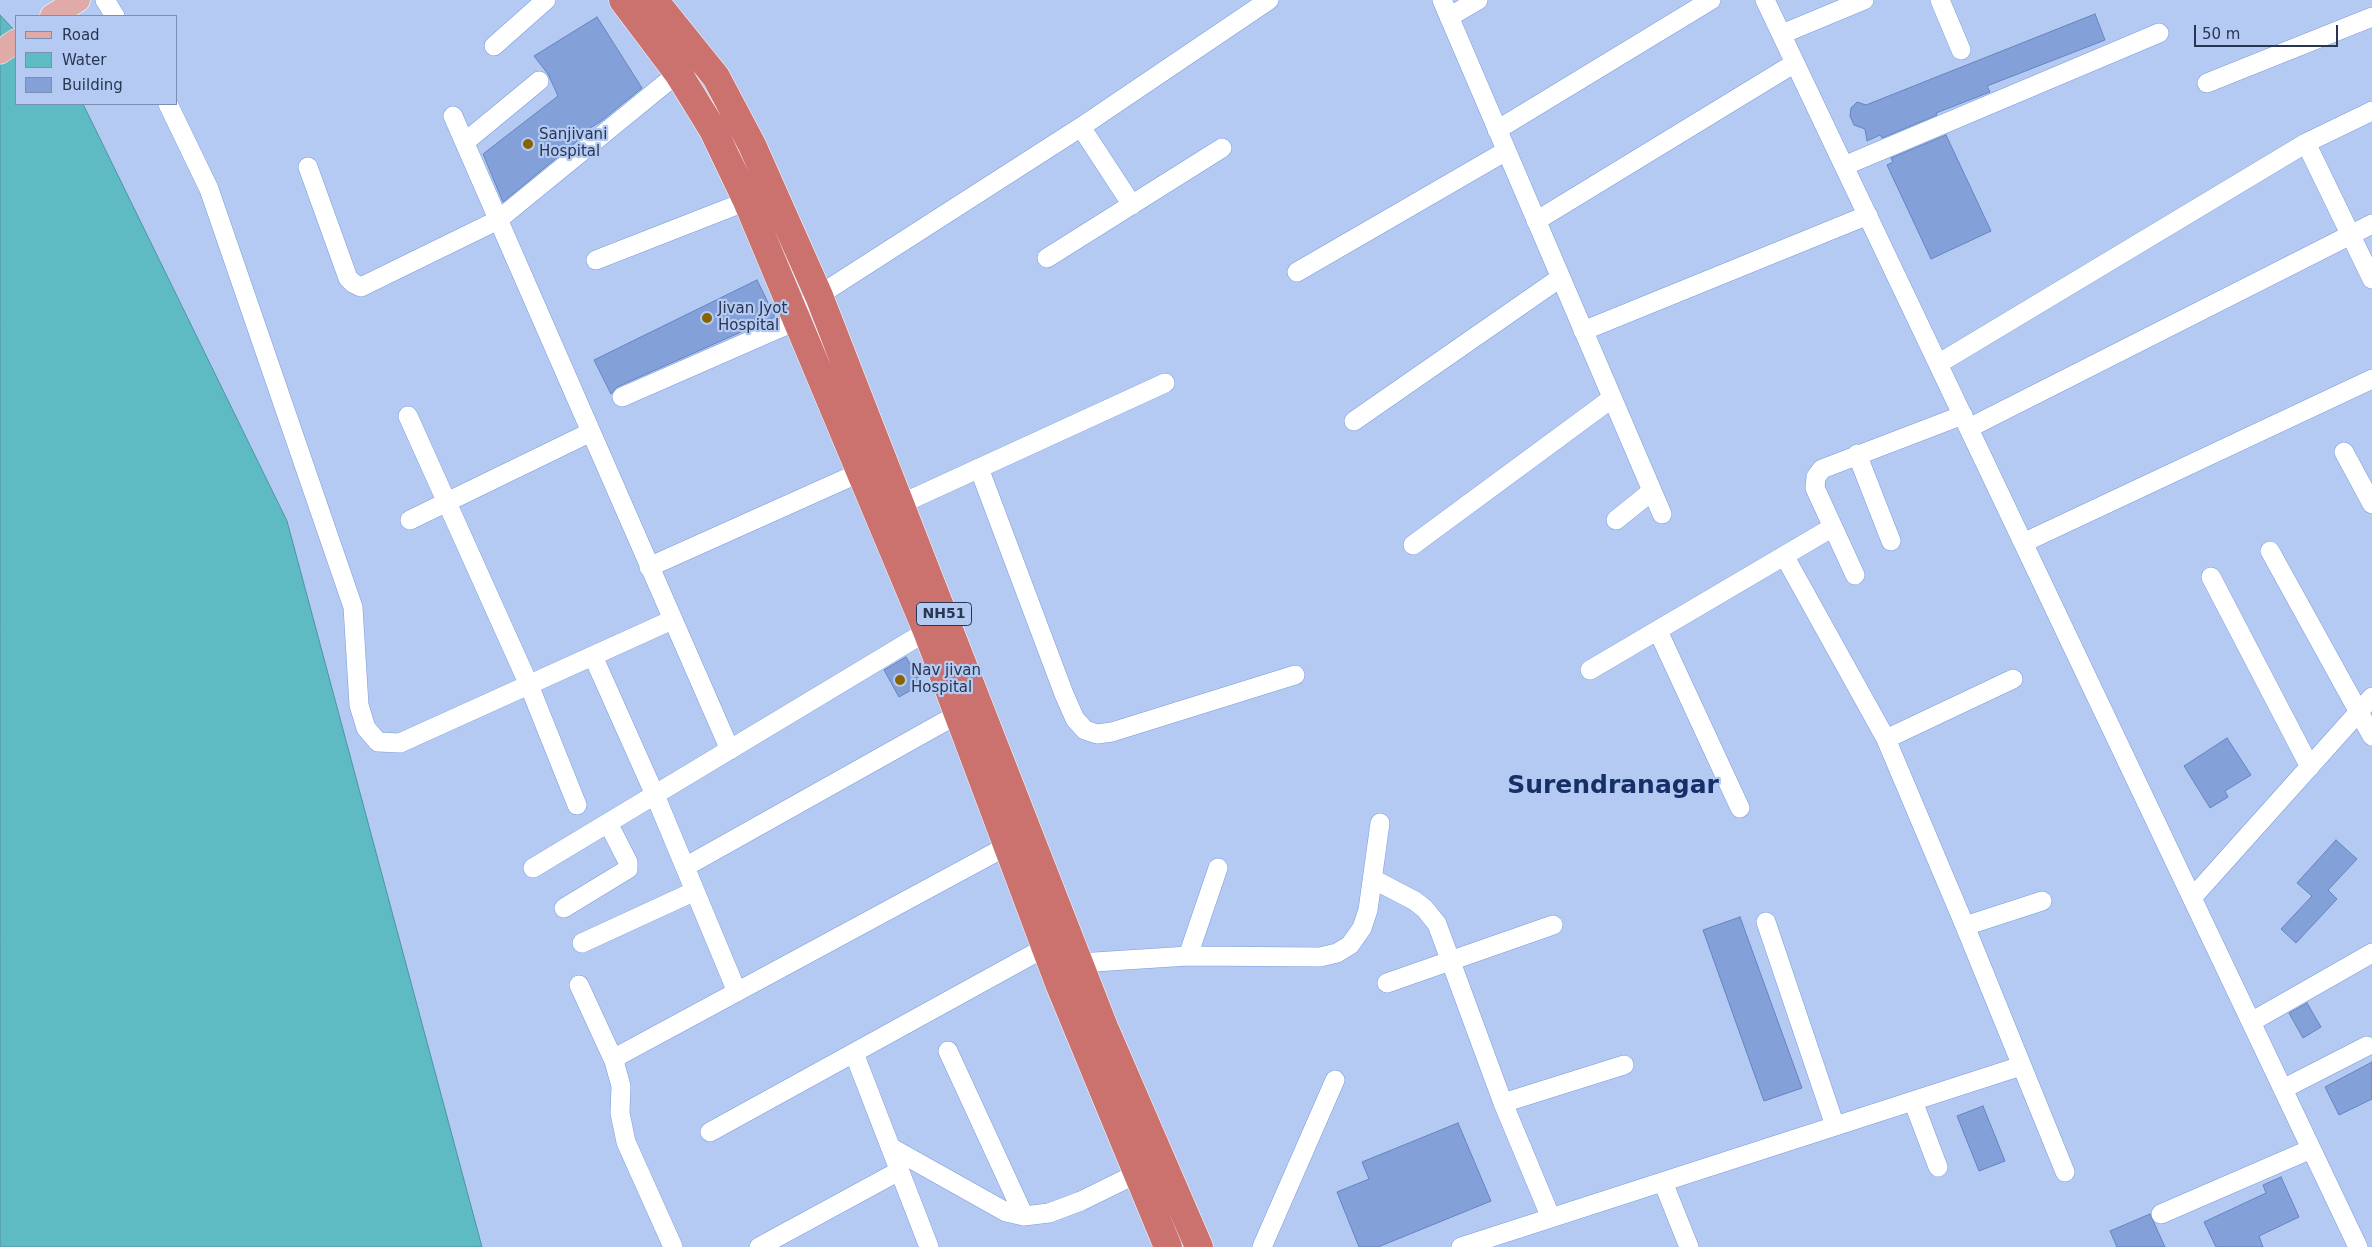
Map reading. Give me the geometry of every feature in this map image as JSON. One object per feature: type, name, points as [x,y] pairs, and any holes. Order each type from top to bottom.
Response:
[{"type":"highway","name":"NH51","points":[[623,0],[678,73],[713,130],[747,201],[927,631],[1008,846],[1065,950],[1104,1028],[1199,1247]]},
{"type":"highway","name":"NH51","points":[[654,0],[716,77],[752,145],[818,296],[901,504],[1065,950],[1138,1173],[1168,1247]]},
{"type":"main road","points":[[54,15],[78,0]]},
{"type":"main road","points":[[0,52],[15,42]]},
{"type":"street","points":[[105,0],[114,15]]},
{"type":"street","points":[[494,46],[546,0]]},
{"type":"street","points":[[622,397],[796,315],[818,296],[1081,127],[1269,0]]},
{"type":"street","points":[[1478,0],[1446,8],[1611,399],[1662,514]]},
{"type":"street","points":[[1497,130],[1711,0]]},
{"type":"street","points":[[1766,0],[2358,1247]]},
{"type":"street","points":[[1782,34],[1864,0]]},
{"type":"street","points":[[1940,0],[1961,50]]},
{"type":"street","points":[[2207,83],[2372,17]]},
{"type":"street","points":[[1844,166],[2159,33]]},
{"type":"street","points":[[1536,220],[1796,63]]},
{"type":"street","points":[[308,167],[348,278],[353,284],[361,287],[498,220],[678,73]]},
{"type":"street","points":[[465,142],[539,81]]},
{"type":"street","points":[[168,105],[209,190],[352,607],[359,705],[366,728],[378,742],[400,743],[672,620]]},
{"type":"street","points":[[1938,364],[2306,143],[2372,111]]},
{"type":"street","points":[[453,116],[730,750]]},
{"type":"street","points":[[1081,127],[1132,205]]},
{"type":"street","points":[[2306,143],[2372,279]]},
{"type":"street","points":[[1047,258],[1222,148]]},
{"type":"street","points":[[1297,272],[1506,151]]},
{"type":"street","points":[[596,260],[747,201]]},
{"type":"street","points":[[1583,331],[1868,215]]},
{"type":"street","points":[[1855,575],[1815,488],[1816,477],[1822,469],[1858,454],[1966,422],[2372,224]]},
{"type":"street","points":[[1354,421],[1560,278]]},
{"type":"street","points":[[2023,543],[2372,379]]},
{"type":"street","points":[[901,504],[1165,383]]},
{"type":"street","points":[[1414,545],[1611,399]]},
{"type":"street","points":[[408,416],[529,685],[577,805]]},
{"type":"street","points":[[410,520],[591,432]]},
{"type":"street","points":[[2344,452],[2370,496]]},
{"type":"street","points":[[1858,454],[1891,541]]},
{"type":"street","points":[[979,468],[1064,694],[1075,719],[1085,730],[1097,734],[1112,732],[1295,675]]},
{"type":"street","points":[[649,567],[861,472]]},
{"type":"street","points":[[1616,520],[1652,491]]},
{"type":"street","points":[[1590,670],[1834,528]]},
{"type":"street","points":[[2270,551],[2360,711],[2372,736]]},
{"type":"street","points":[[1785,557],[1886,739],[1965,926],[2065,1172]]},
{"type":"street","points":[[2211,577],[2310,767]]},
{"type":"street","points":[[1658,630],[1740,808]]},
{"type":"street","points":[[533,868],[927,631]]},
{"type":"street","points":[[593,656],[655,795],[737,992]]},
{"type":"street","points":[[1886,739],[2013,680]]},
{"type":"street","points":[[2192,898],[2372,697]]},
{"type":"street","points":[[685,867],[958,714]]},
{"type":"street","points":[[710,1132],[854,1053],[1065,950],[1188,956],[1320,957],[1337,953],[1350,945],[1362,928],[1368,910],[1380,823]]},
{"type":"street","points":[[564,908],[628,869],[628,862],[608,824]]},
{"type":"street","points":[[614,1061],[620,1055],[1008,846]]},
{"type":"street","points":[[1188,956],[1218,868]]},
{"type":"street","points":[[1373,879],[1425,909],[1437,924],[1503,1103],[1551,1218]]},
{"type":"street","points":[[582,943],[695,892]]},
{"type":"street","points":[[1965,926],[2042,901]]},
{"type":"street","points":[[1766,922],[1835,1126]]},
{"type":"street","points":[[1387,984],[1553,925]]},
{"type":"street","points":[[2251,1022],[2372,953]]},
{"type":"street","points":[[579,985],[614,1061],[621,1086],[620,1113],[626,1142],[673,1247]]},
{"type":"street","points":[[2283,1089],[2367,1046]]},
{"type":"street","points":[[948,1051],[1024,1216]]},
{"type":"street","points":[[854,1053],[929,1247]]},
{"type":"street","points":[[1503,1103],[1624,1065]]},
{"type":"street","points":[[1461,1247],[2021,1066]]},
{"type":"street","points":[[1262,1247],[1335,1080]]},
{"type":"street","points":[[1913,1101],[1938,1167]]},
{"type":"street","points":[[890,1148],[1006,1212],[1024,1216],[1048,1213],[1081,1201],[1138,1173]]},
{"type":"street","points":[[2161,1214],[2311,1149]]},
{"type":"street","points":[[759,1247],[899,1171]]},
{"type":"street","points":[[1663,1182],[1690,1247]]},
{"type":"water","points":[[0,15],[15,31],[15,105],[84,106],[287,521],[482,1247],[0,1247]]},
{"type":"building","points":[[2095,14],[2105,40],[1987,86],[1990,92],[1936,113],[1937,115],[1882,138],[1880,135],[1867,141],[1865,129],[1854,125],[1850,116],[1851,108],[1857,102],[1866,105]]},
{"type":"building","points":[[597,17],[642,88],[600,122],[580,134],[582,137],[503,202],[483,154],[558,96],[548,74],[534,56]]},
{"type":"building","points":[[1946,135],[1991,231],[1931,259],[1887,165],[1893,162],[1891,158]]},
{"type":"building","points":[[757,280],[775,317],[617,387],[611,394],[594,360]]},
{"type":"building","points":[[906,657],[922,684],[899,697],[884,670]]},
{"type":"building","points":[[2227,738],[2251,775],[2225,791],[2228,797],[2210,808],[2184,766]]},
{"type":"building","points":[[2336,840],[2357,859],[2328,890],[2337,899],[2296,943],[2281,929],[2312,896],[2297,883]]},
{"type":"building","points":[[1740,917],[1802,1088],[1764,1101],[1703,930]]},
{"type":"building","points":[[2307,1003],[2321,1027],[2303,1038],[2289,1013]]},
{"type":"building","points":[[2372,1062],[2372,1099],[2339,1115],[2325,1087]]},
{"type":"building","points":[[1983,1106],[2005,1161],[1979,1171],[1957,1116]]},
{"type":"building","points":[[1458,1123],[1491,1201],[1378,1247],[1359,1247],[1337,1192],[1369,1179],[1362,1162]]},
{"type":"building","points":[[2281,1177],[2299,1217],[2259,1236],[2263,1247],[2216,1247],[2204,1222],[2266,1193],[2263,1185]]},
{"type":"building","points":[[2150,1214],[2165,1247],[2117,1247],[2110,1231]]},
{"type":"place","name":"Sanjivani Hospital","points":[[528,144]]},
{"type":"place","name":"Jivan Jyot Hospital","points":[[707,318]]},
{"type":"place","name":"Nav jivan Hospital","points":[[900,680]]},
{"type":"district","name":"Surendranagar","points":[[1613,786]]}]
